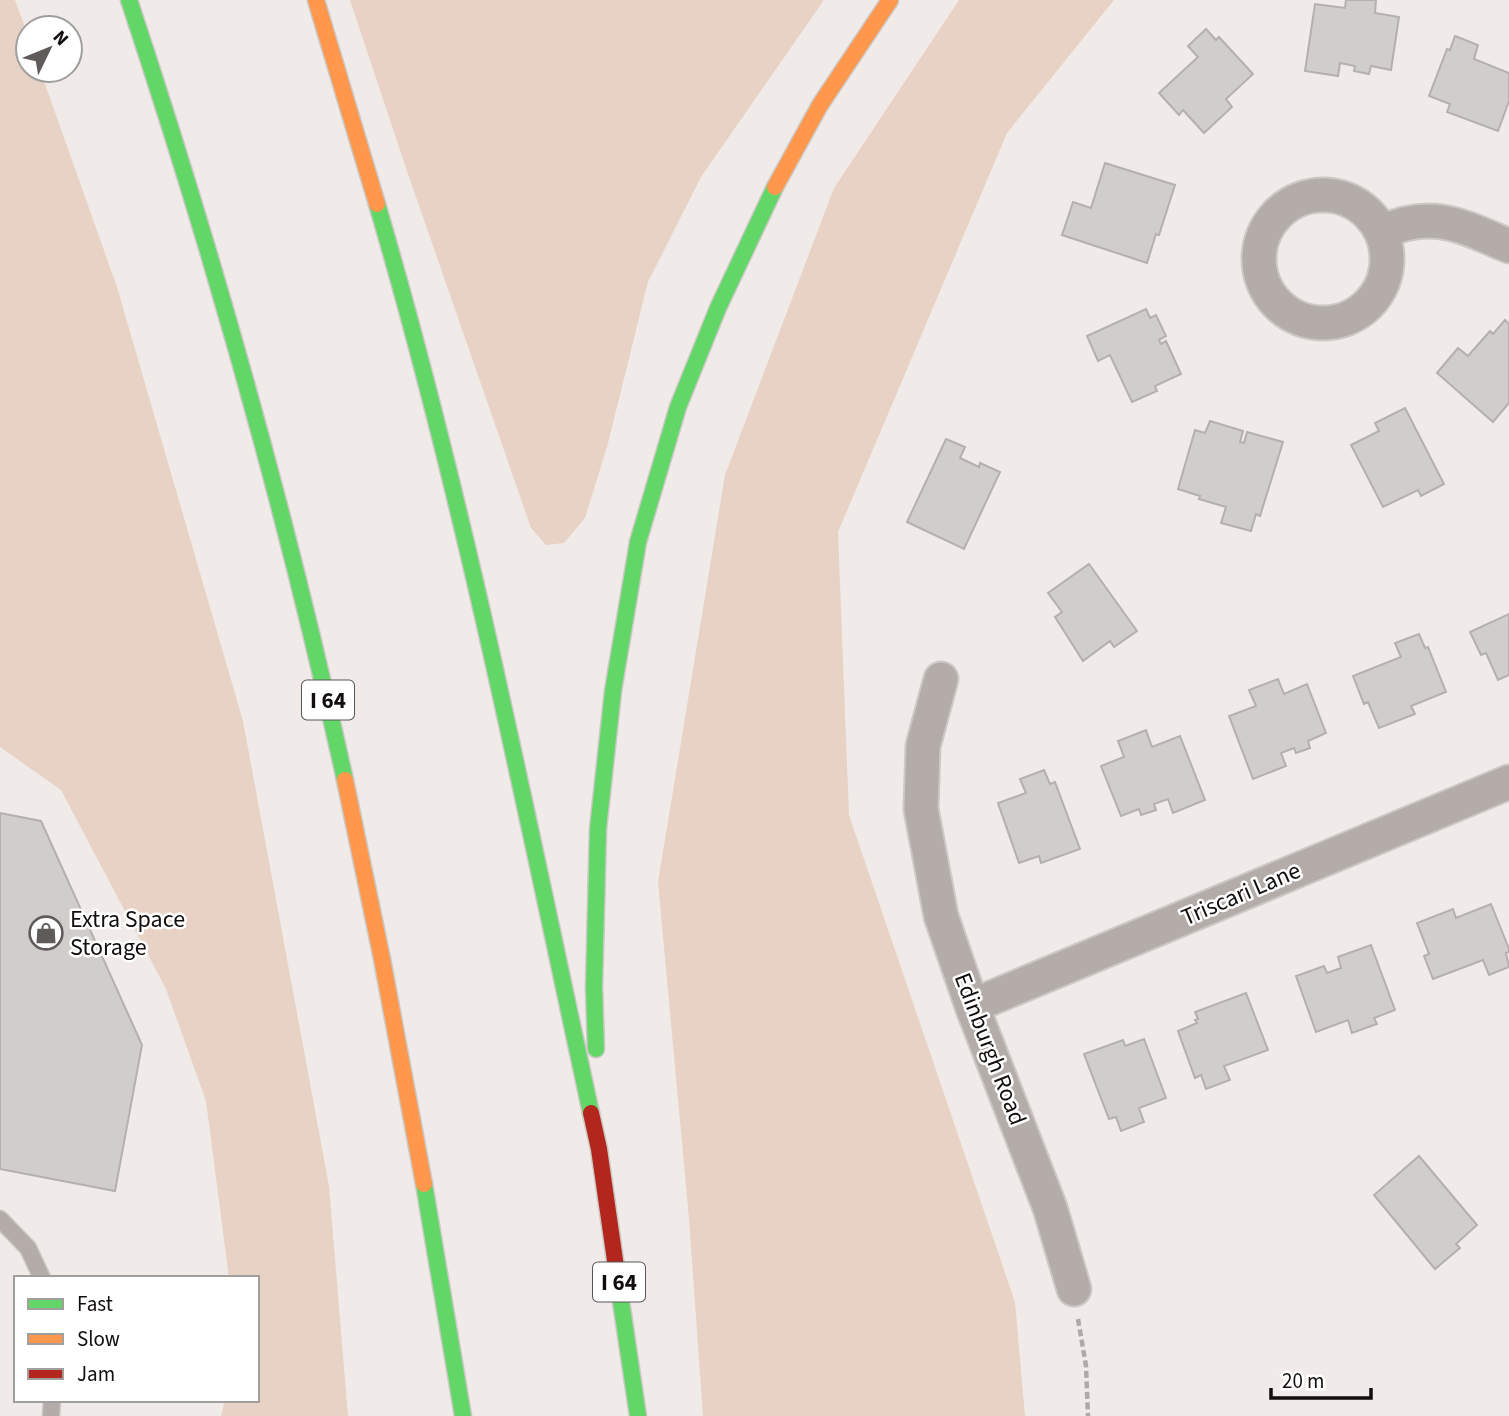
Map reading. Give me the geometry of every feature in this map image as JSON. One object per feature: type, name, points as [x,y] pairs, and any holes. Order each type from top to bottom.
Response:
[{"type":"highway","name":"I 64","points":[[129,0],[197,213],[256,415],[322,673],[371,899],[463,1416]]},
{"type":"highway","name":"I 64","points":[[316,0],[387,239],[449,469],[599,1149],[638,1416]]},
{"type":"highway","points":[[599,1149],[594,987],[597,829],[612,691],[638,542],[678,407],[718,307],[768,200],[820,105],[890,0]]},
{"type":"street","points":[[1382,232],[1402,223],[1430,220],[1458,225],[1509,246]]},
{"type":"street","name":"Edinburgh Road","points":[[940,679],[923,746],[922,809],[941,916],[972,1006],[1050,1208],[1074,1289]]},
{"type":"street","name":"Triscari Lane","points":[[972,1006],[1509,782]]},
{"type":"lane","points":[[0,1219],[28,1248],[41,1276]]},
{"type":"path","points":[[1074,1289],[1086,1366],[1088,1416]]},
{"type":"shaded area","points":[[0,0],[15,0],[20,14],[14,14],[14,84],[45,84],[117,287],[243,721],[329,1186],[348,1416],[221,1416],[224,1402],[259,1402],[259,1276],[229,1276],[206,1101],[166,989],[61,790],[0,747]]},
{"type":"shaded area","points":[[350,0],[824,0],[701,177],[648,282],[607,447],[585,518],[564,543],[546,545],[531,528]]},
{"type":"shaded area","points":[[959,0],[1114,0],[1007,133],[838,532],[849,815],[1015,1302],[1025,1416],[703,1416],[689,1219],[658,882],[725,475],[834,188]]},
{"type":"building","points":[[1346,0],[1376,0],[1375,13],[1399,17],[1391,70],[1371,66],[1369,74],[1354,71],[1355,66],[1340,63],[1338,76],[1305,71],[1315,4],[1345,8]]},
{"type":"building","points":[[1206,29],[1216,40],[1219,37],[1253,74],[1226,99],[1232,107],[1204,133],[1183,110],[1179,115],[1159,93],[1198,57],[1188,46]]},
{"type":"building","points":[[1455,36],[1478,45],[1474,59],[1509,73],[1509,101],[1498,131],[1447,112],[1450,104],[1429,96],[1447,49],[1450,50]]},
{"type":"building","points":[[1105,163],[1175,185],[1147,263],[1062,235],[1073,202],[1091,208]]},
{"type":"building","points":[[1146,309],[1150,318],[1156,315],[1166,336],[1159,340],[1161,344],[1166,341],[1181,374],[1155,386],[1157,391],[1132,402],[1110,355],[1098,361],[1087,336]]},
{"type":"building","points":[[1505,320],[1509,324],[1509,403],[1493,422],[1437,373],[1458,348],[1468,356],[1490,331],[1493,334]]},
{"type":"building","points":[[1405,408],[1444,484],[1421,496],[1418,490],[1383,507],[1351,445],[1379,431],[1375,423]]},
{"type":"building","points":[[1210,421],[1243,431],[1240,442],[1244,443],[1247,432],[1283,442],[1260,516],[1256,514],[1251,531],[1221,523],[1226,507],[1178,489],[1195,430],[1205,433]]},
{"type":"building","points":[[946,439],[965,447],[960,458],[979,467],[980,463],[1000,472],[964,549],[907,522]]},
{"type":"building","points":[[1089,564],[1137,631],[1114,647],[1110,641],[1083,661],[1055,617],[1062,612],[1048,593]]},
{"type":"building","points":[[1509,614],[1509,675],[1498,680],[1486,653],[1481,655],[1470,632]]},
{"type":"building","points":[[1419,634],[1425,648],[1428,647],[1446,692],[1411,706],[1415,714],[1379,728],[1368,702],[1364,704],[1353,676],[1401,657],[1395,643]]},
{"type":"building","points":[[1278,679],[1284,694],[1307,684],[1326,733],[1308,741],[1310,748],[1296,753],[1294,748],[1281,753],[1286,766],[1253,779],[1229,716],[1256,706],[1249,690]]},
{"type":"building","points":[[1146,730],[1152,747],[1180,736],[1205,800],[1173,813],[1168,799],[1154,804],[1156,810],[1141,815],[1139,809],[1121,816],[1101,766],[1124,757],[1118,741]]},
{"type":"building","points":[[1044,770],[1050,784],[1055,782],[1080,849],[1041,863],[1039,856],[1019,863],[998,803],[1026,793],[1020,779]]},
{"type":"building","name":"Extra Space Storage","points":[[0,813],[41,821],[142,1045],[115,1191],[0,1169]]},
{"type":"building","points":[[1491,904],[1509,949],[1506,953],[1509,967],[1489,975],[1483,960],[1433,979],[1424,956],[1429,954],[1417,923],[1453,909],[1456,918]]},
{"type":"building","points":[[1371,945],[1395,1010],[1374,1018],[1377,1024],[1352,1033],[1348,1020],[1316,1032],[1296,976],[1324,966],[1327,973],[1341,968],[1338,957]]},
{"type":"building","points":[[1246,993],[1268,1050],[1224,1066],[1230,1080],[1206,1089],[1201,1075],[1195,1078],[1178,1031],[1197,1023],[1195,1012]]},
{"type":"building","points":[[1144,1039],[1166,1098],[1139,1108],[1144,1122],[1121,1131],[1116,1117],[1109,1119],[1084,1054],[1123,1040],[1125,1046]]},
{"type":"building","points":[[1419,1156],[1477,1225],[1456,1244],[1460,1248],[1435,1269],[1374,1195]]},
{"type":"traffic: fast","points":[[129,0],[247,387],[299,583],[345,780]]},
{"type":"traffic: fast","points":[[596,1049],[594,987],[598,829],[613,691],[638,542],[678,407],[718,308],[775,187]]},
{"type":"traffic: fast","points":[[377,204],[409,316],[466,543],[591,1113]]},
{"type":"traffic: fast","points":[[424,1184],[463,1416]]},
{"type":"traffic: fast","points":[[619,1288],[638,1416]]},
{"type":"traffic: slow","points":[[316,0],[377,204]]},
{"type":"traffic: slow","points":[[775,187],[820,105],[890,0]]},
{"type":"traffic: slow","points":[[345,780],[424,1184]]},
{"type":"traffic: jam","points":[[591,1113],[599,1149],[619,1288]]},
{"type":"place","name":"Extra Space Storage","points":[[46,933]]}]
